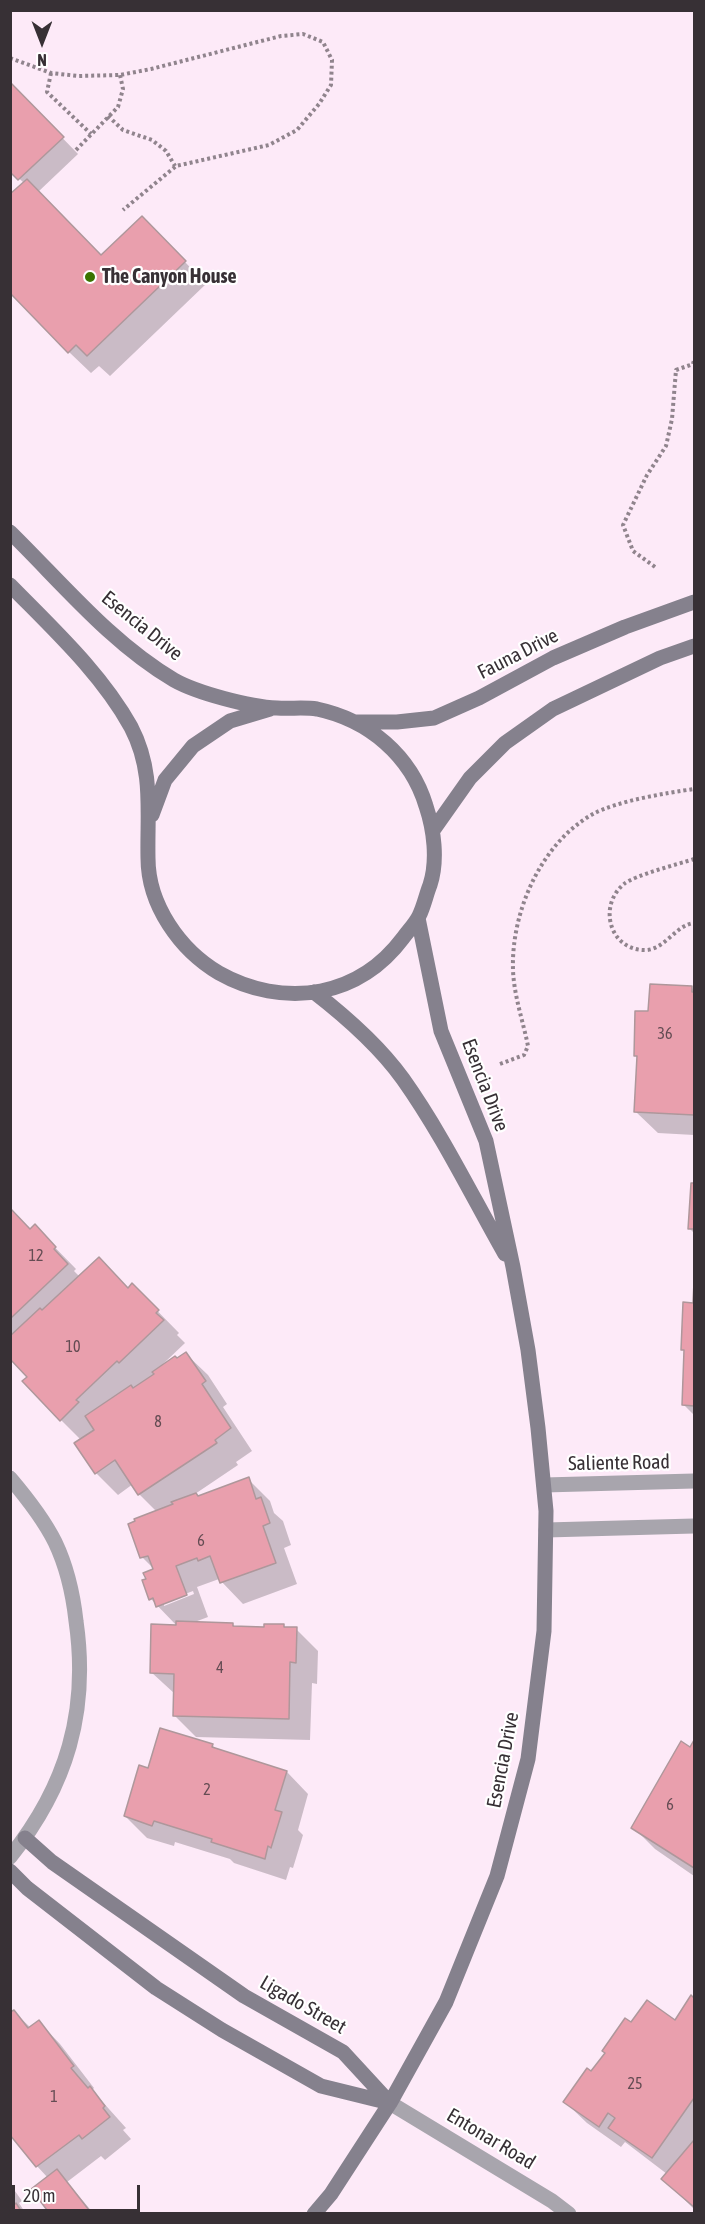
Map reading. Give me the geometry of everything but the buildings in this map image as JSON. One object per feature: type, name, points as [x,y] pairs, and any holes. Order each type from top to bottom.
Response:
[{"type":"street","name":"Esencia Drive","points":[[10,532],[107,629],[143,660],[177,682],[214,695],[273,708],[315,709],[356,722],[393,748],[420,786],[434,830],[433,875],[418,918],[390,954],[374,969],[342,986],[314,992],[275,993],[236,983],[202,963],[175,935],[156,900],[148,861],[150,822],[146,765],[132,729],[110,693],[10,585]]},
{"type":"street","name":"Fauna Drive","points":[[356,722],[397,722],[434,718],[479,698],[553,658],[625,627],[694,602]]},
{"type":"street","points":[[434,830],[470,778],[505,744],[553,709],[660,657],[694,646]]},
{"type":"street","name":"Esencia Drive","points":[[150,822],[165,780],[193,746],[230,721],[273,708]]},
{"type":"street","name":"Esencia Drive","points":[[314,2214],[331,2194],[390,2103],[446,2002],[497,1876],[528,1760],[544,1631],[546,1530],[544,1485],[529,1361],[513,1267],[486,1141],[441,1030],[418,918]]},
{"type":"street","name":"Esencia Drive","points":[[314,992],[347,1018],[402,1077],[438,1135],[513,1267]]},
{"type":"street","points":[[10,1478],[34,1507],[55,1544],[72,1588],[81,1675],[77,1719],[64,1764],[51,1797],[10,1857]]},
{"type":"street","name":"Saliente Road","points":[[544,1485],[694,1482]]},
{"type":"street","points":[[546,1530],[694,1526]]},
{"type":"street","name":"Ligado Street","points":[[25,1838],[52,1862],[244,1996],[343,2052],[390,2103]]},
{"type":"street","points":[[10,1871],[27,1888],[156,1988],[222,2030],[321,2086],[390,2103]]},
{"type":"street","name":"Entonar Road","points":[[390,2103],[552,2201],[569,2214]]},
{"type":"path","points":[[10,58],[51,73],[78,76],[120,75],[281,36],[303,34],[323,42],[332,60],[331,85],[319,104],[297,130],[269,145],[176,166],[123,210]]},
{"type":"path","points":[[51,73],[47,92],[91,134]]},
{"type":"path","points":[[76,150],[118,107],[123,89],[120,75]]},
{"type":"path","points":[[108,116],[123,130],[152,140],[166,151],[176,166]]},
{"type":"path","points":[[654,567],[633,551],[623,525],[647,475],[666,447],[672,419],[676,370],[693,364],[694,360]]},
{"type":"path","points":[[500,1064],[524,1055],[527,1051],[528,1046],[517,1001],[513,969],[515,943],[519,917],[525,899],[546,859],[577,825],[594,814],[612,807],[694,789]]},
{"type":"path","points":[[694,859],[623,885],[612,902],[609,917],[615,935],[622,942],[629,947],[643,950],[657,947],[679,930],[694,923]]},
{"type":"place","name":"The Canyon House","points":[[90,277]]}]
